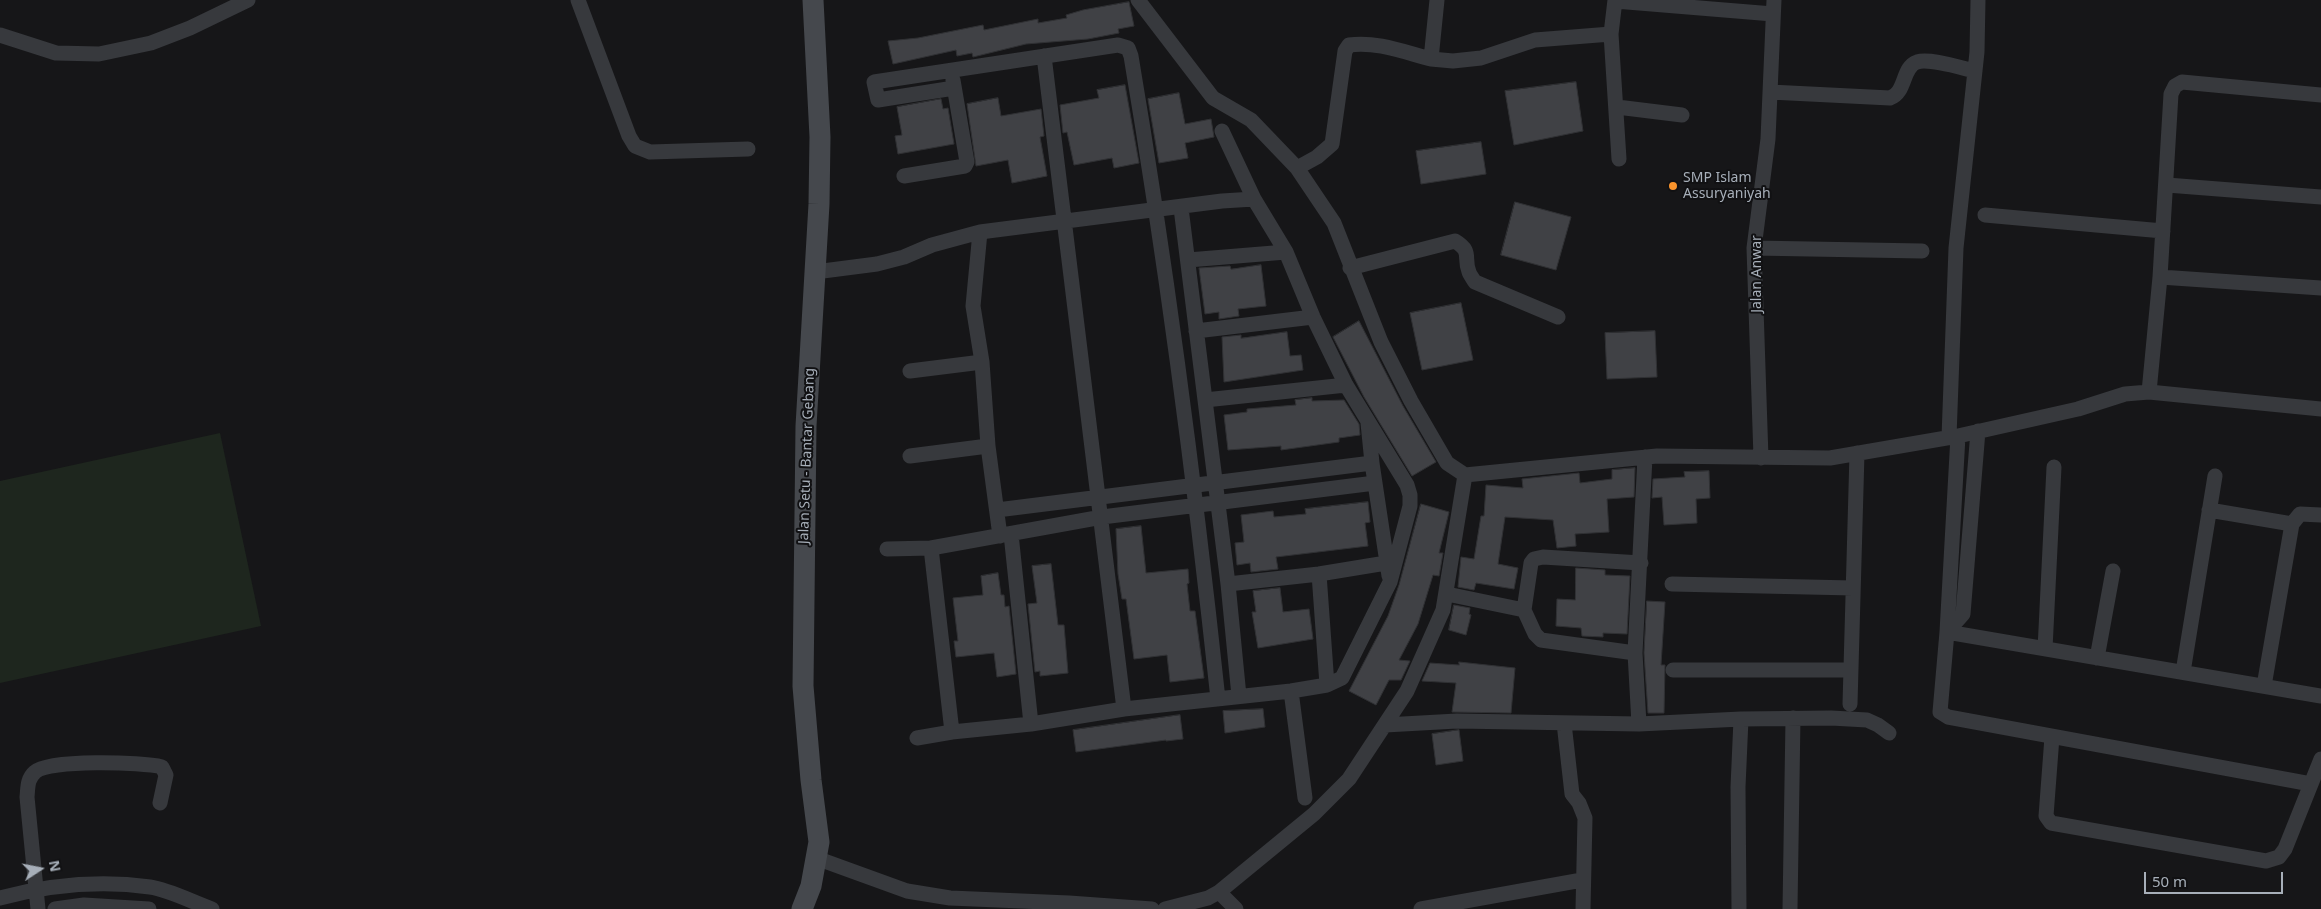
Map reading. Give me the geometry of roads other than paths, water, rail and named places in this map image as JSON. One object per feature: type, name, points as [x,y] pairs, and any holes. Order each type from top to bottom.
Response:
[{"type":"main road","name":"Jalan Setu - Bantar Gebang","points":[[802,909],[811,886],[819,842],[811,780],[803,686],[806,426],[815,272],[820,137],[813,0]]},
{"type":"street","points":[[0,35],[56,53],[99,54],[151,43],[190,28],[248,0]]},
{"type":"street","points":[[578,0],[629,136],[635,146],[650,152],[748,149]]},
{"type":"street","points":[[1138,0],[1213,98],[1251,120],[1296,168],[1334,223],[1380,342],[1411,401],[1448,463],[1464,475],[1645,457],[1830,458],[1953,437],[2078,409],[2125,394],[2149,392],[2321,409]]},
{"type":"street","points":[[1431,59],[1437,0]]},
{"type":"street","points":[[1978,0],[1975,71],[1956,248],[1947,632],[1940,712],[1948,717],[2311,784]]},
{"type":"street","points":[[1619,159],[1611,34],[1615,1],[1774,7]]},
{"type":"street","name":"Jalan Anwar","points":[[1761,458],[1754,248],[1768,138],[1774,7]]},
{"type":"street","points":[[1296,168],[1317,157],[1332,144],[1344,51],[1349,44],[1362,43],[1393,48],[1431,59],[1453,61],[1481,58],[1535,40],[1611,34]]},
{"type":"street","points":[[954,88],[878,100],[874,82],[1118,45],[1128,48],[1131,56],[1158,211],[1197,506],[1218,699]]},
{"type":"street","points":[[1044,56],[1102,517],[1124,709]]},
{"type":"street","points":[[1770,92],[1890,98],[1899,92],[1910,67],[1917,62],[1927,61],[1975,71]]},
{"type":"street","points":[[904,176],[965,166],[967,162],[952,69]]},
{"type":"street","points":[[2149,392],[2167,185],[2171,94],[2175,86],[2182,82],[2321,95]]},
{"type":"street","points":[[1617,107],[1682,115]]},
{"type":"street","points":[[917,738],[952,732],[1031,724],[1124,709],[1327,685],[1342,678],[1390,582],[1410,506],[1410,495],[1407,485],[1346,386],[1313,317],[1286,252],[1254,199],[1222,131]]},
{"type":"street","points":[[2167,185],[2321,197]]},
{"type":"street","points":[[815,272],[877,264],[904,257],[932,245],[980,232],[1158,211],[1222,201],[1254,199]]},
{"type":"street","points":[[1181,208],[1228,584],[1239,696]]},
{"type":"street","points":[[1985,215],[2163,231]]},
{"type":"street","points":[[980,232],[973,306],[982,362],[988,446],[997,510],[1006,535],[1031,724]]},
{"type":"street","points":[[1350,268],[1455,241],[1463,246],[1467,252],[1468,271],[1475,282],[1558,318]]},
{"type":"street","points":[[1754,248],[1922,251]]},
{"type":"street","points":[[1188,260],[1286,252]]},
{"type":"street","points":[[2160,277],[2321,288]]},
{"type":"street","points":[[1196,331],[1313,317]]},
{"type":"street","points":[[910,371],[982,362]]},
{"type":"street","points":[[1205,400],[1346,386]]},
{"type":"street","points":[[1368,420],[1372,462],[1390,582]]},
{"type":"street","points":[[1947,632],[1963,614],[1978,431]]},
{"type":"street","points":[[910,456],[988,446]]},
{"type":"street","points":[[1850,704],[1857,453]]},
{"type":"street","points":[[1639,724],[1635,653],[1645,457]]},
{"type":"street","points":[[997,510],[1372,462]]},
{"type":"street","points":[[2045,649],[2054,467]]},
{"type":"street","points":[[1165,909],[1208,898],[1219,892],[1314,814],[1349,779],[1407,691],[1443,610],[1464,475]]},
{"type":"street","points":[[2183,672],[2215,476]]},
{"type":"street","points":[[887,549],[931,548],[1102,517],[1375,483]]},
{"type":"street","points":[[2209,510],[2292,524]]},
{"type":"street","points":[[2264,686],[2292,524],[2300,514],[2321,515]]},
{"type":"street","points":[[931,548],[952,732]]},
{"type":"street","points":[[1635,653],[1541,640],[1535,634],[1524,610],[1531,563],[1534,559],[1543,557],[1641,563]]},
{"type":"street","points":[[1228,584],[1319,574],[1386,563]]},
{"type":"street","points":[[2097,658],[2113,571]]},
{"type":"street","points":[[1319,574],[1327,685]]},
{"type":"street","points":[[1672,584],[1853,588]]},
{"type":"street","points":[[1447,594],[1524,610]]},
{"type":"street","points":[[1947,632],[2321,696]]},
{"type":"street","points":[[1673,670],[1851,670]]},
{"type":"street","points":[[1291,690],[1305,798]]},
{"type":"street","points":[[1385,725],[1457,721],[1639,724],[1793,718],[1867,720],[1878,725],[1889,734]]},
{"type":"street","points":[[1790,909],[1793,718]]},
{"type":"street","points":[[1739,909],[1738,787],[1740,719]]},
{"type":"street","points":[[1564,723],[1572,794],[1579,803],[1585,818],[1582,880],[1583,909]]},
{"type":"street","points":[[2052,737],[2046,816],[2052,823],[2266,862],[2279,857],[2285,849],[2321,759]]},
{"type":"street","points":[[38,909],[27,797],[28,782],[35,771],[48,767],[90,763],[150,764],[162,767],[166,775],[160,803]]},
{"type":"street","points":[[816,858],[907,891],[980,904],[1144,909]]},
{"type":"street","points":[[1421,909],[1582,880]]},
{"type":"street","points":[[0,898],[36,889],[83,883],[152,887],[212,909]]},
{"type":"street","points":[[1219,892],[1236,909]]},
{"type":"street","points":[[55,909],[84,905],[149,909]]},
{"type":"place","name":"SMP Islam Assuryaniyah","points":[[1673,186]]}]
